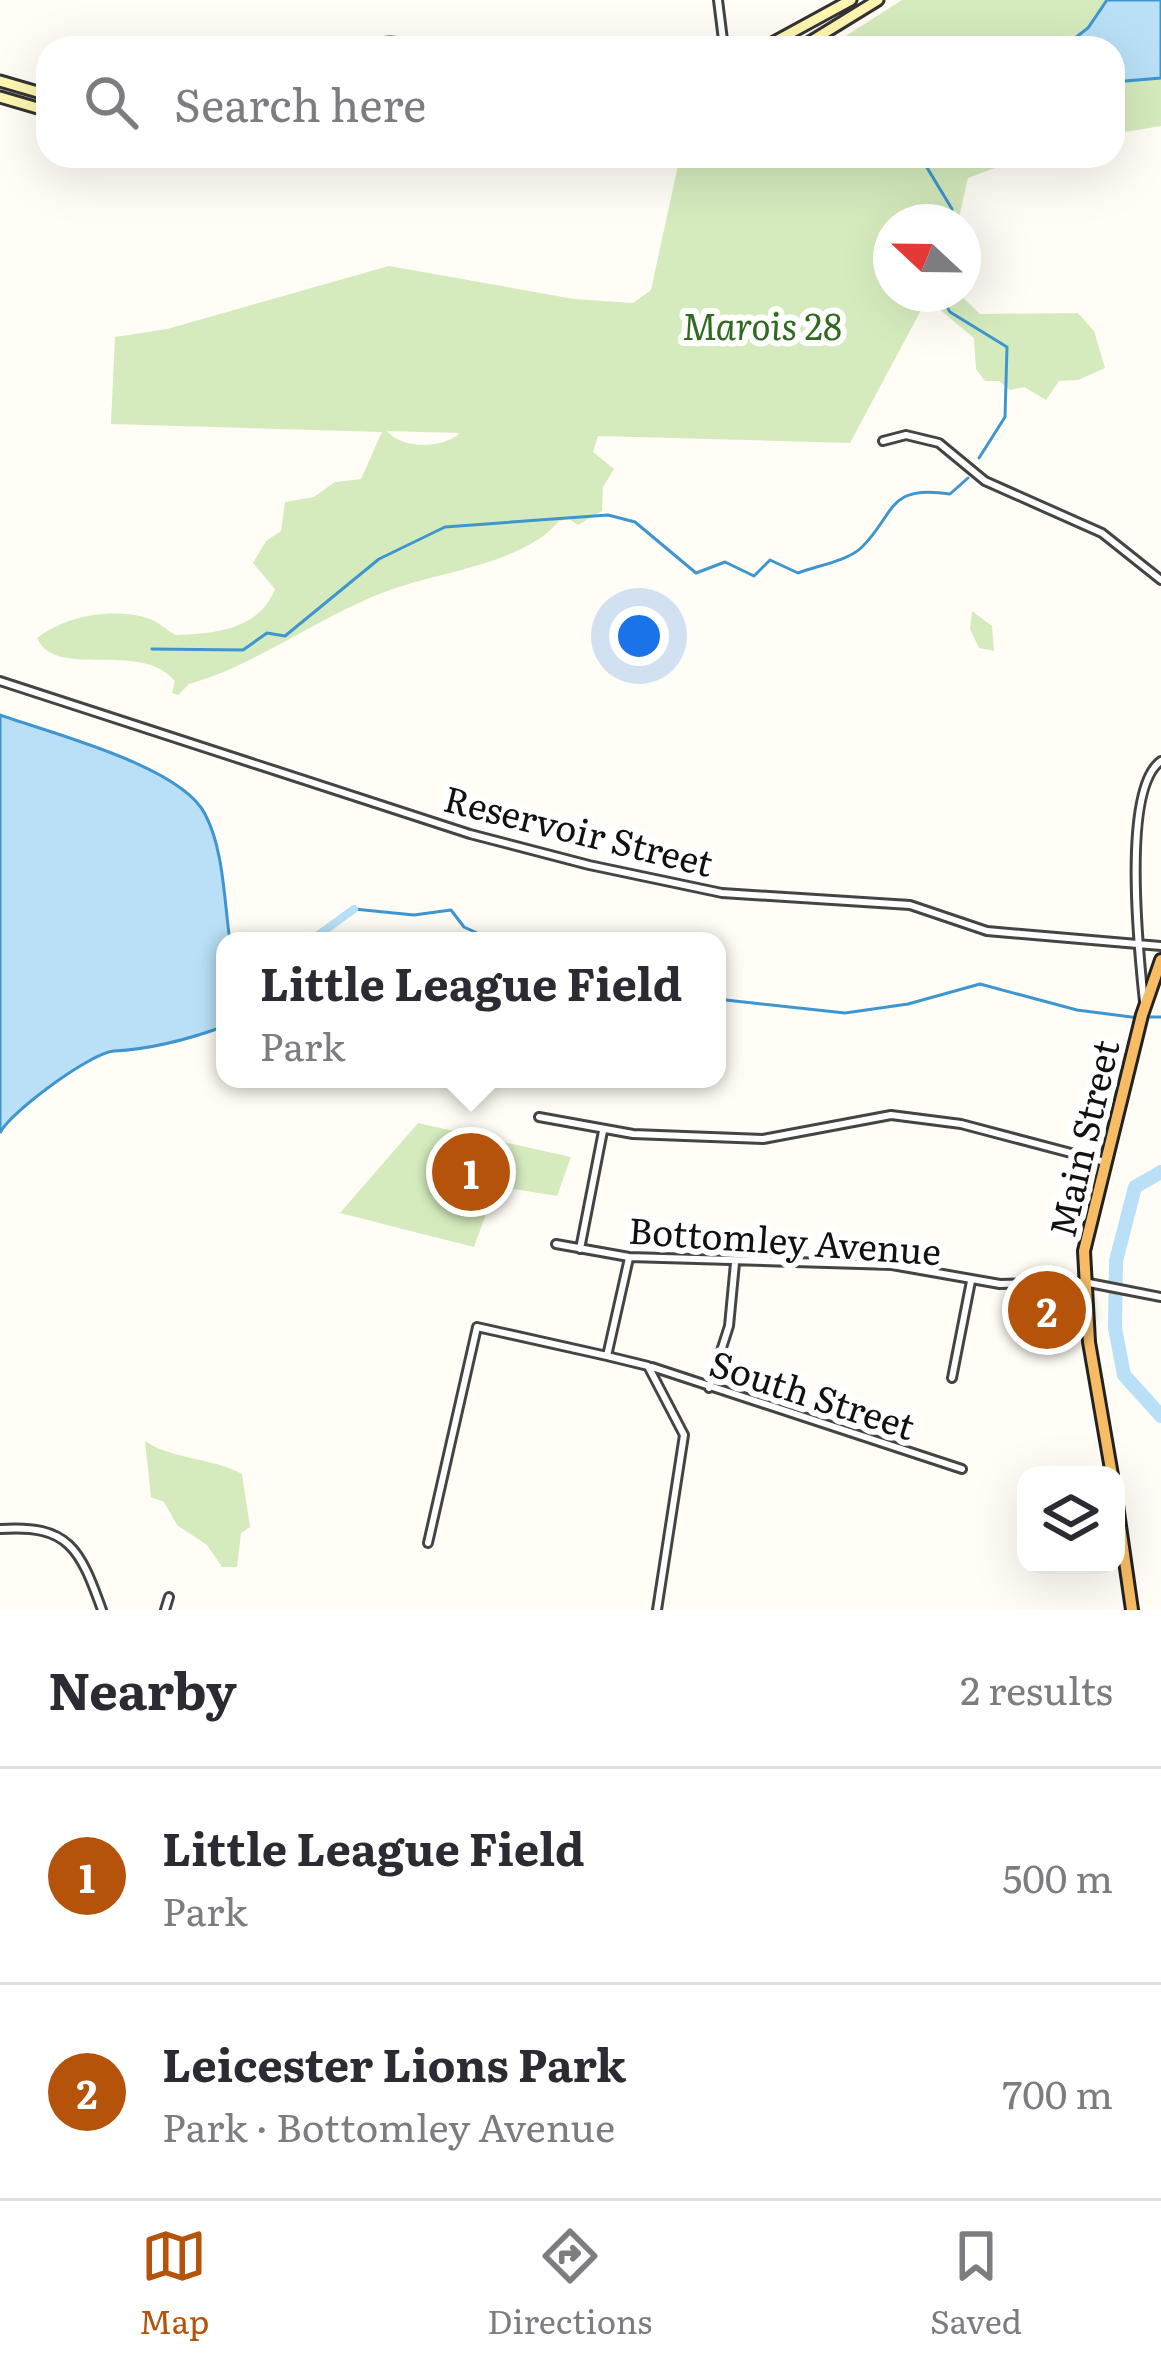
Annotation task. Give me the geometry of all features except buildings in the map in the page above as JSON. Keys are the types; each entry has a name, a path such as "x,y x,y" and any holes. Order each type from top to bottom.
{"highway":[{"name":"Main Street","path":"1111,1466 1084,1282 1085,1245 1142,1015 1161,961"},
{"path":"1125,1561 1132,1610"}],"main road":[{"path":"785,36 850,0"},
{"path":"820,36 878,0"},
{"path":"0,81 36,92"},
{"path":"0,98 36,108"}],"street":[{"path":"718,0 722,36"},
{"path":"883,440 906,435 939,443 986,481 1102,533 1161,580"},
{"name":"Reservoir Street","path":"0,681 470,834 589,866 722,893 910,905 983,931 1161,946"},
{"path":"1142,1015 1140,800 1146,776 1161,761"},
{"path":"538,1117 603,1131 773,1139 884,1114 961,1124 1105,1162"},
{"path":"580,1250 603,1131"},
{"name":"Bottomley Avenue","path":"556,1244 629,1257 892,1265 971,1280 1084,1282 1160,1297"},
{"path":"607,1356 629,1257"},
{"path":"709,1388 729,1326 735,1261"},
{"path":"952,1378 971,1280"},
{"name":"South Street","path":"428,1544 477,1327 648,1366 962,1469"},
{"path":"648,1366 684,1435 657,1610"},
{"path":"0,1529 38,1526 60,1535 81,1559 102,1610"},
{"path":"165,1610 169,1597"}],"green space":[{"path":"902,0 1161,0 1161,126 1125,132 1125,36 846,36"},
{"name":"Marois 28","path":"677,168 995,168 968,178 962,204 873,204 873,312 920,312 850,443 598,436 593,452 614,469 603,487 602,511 578,525 569,519 559,521 504,557 365,600 238,666 189,684 178,695 172,693 175,681 160,669 121,660 62,657 37,638 62,624 107,614 137,615 176,635 220,631 247,621 268,603 275,589 253,563 266,541 281,531 285,502 314,497 335,482 361,479 382,432 111,424 115,337 167,329 389,266 574,299 633,303 651,290","holes":["387,431 459,434 422,445 402,441"]},
{"name":"Marois 28","path":"943,312 1078,313 1094,331 1105,368 1078,380 1059,381 1046,400 1024,387 1010,390 999,381 985,381 976,369 974,338"},
{"path":"972,611 992,626 994,651 979,648 970,629"},
{"path":"418,1123 571,1157 557,1196 496,1186 474,1247 340,1213"},
{"path":"1020,1291 1070,1292 1076,1333 1027,1337 1026,1322 1020,1322"},
{"path":"145,1441 242,1474 250,1527 241,1533 237,1567 222,1567 207,1545 177,1525 164,1502 151,1497"}],"water":[{"path":"1107,0 1161,0 1161,78 1125,81 1125,36 1078,36"},
{"path":"0,715 143,766 191,797 205,814 216,843 229,932 216,932 216,1029 170,1043 103,1054 35,1098 0,1133"}],"waterway":[{"path":"927,168 949,204"},
{"path":"950,312 1007,347 1005,417 979,458"},
{"path":"152,649 243,650 267,633 285,636 379,559 445,527 608,515 635,522 696,573 725,562 754,576 770,560 798,573 855,553 903,498 914,493 950,494 968,478"},
{"path":"354,909 414,915 451,910 464,927 475,932"},
{"path":"322,932 354,909"},
{"path":"726,1000 845,1013 908,1004 980,984 1077,1010 1139,1018"},
{"path":"1148,1017 1161,1017"},
{"path":"1161,1172 1135,1187 1116,1261 1115,1328 1124,1375 1161,1416"}],"place":[{"name":"Little League Field","path":"471,1172"},
{"name":"Leicester Lions Park","path":"1047,1310"}]}
